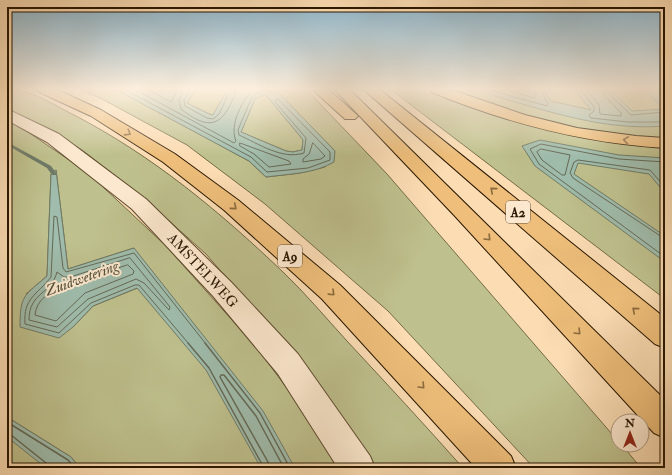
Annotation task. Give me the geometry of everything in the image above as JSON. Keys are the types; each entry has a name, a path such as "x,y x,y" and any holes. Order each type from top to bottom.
{"highway":[{"name":"A9","path":"94,111 169,158 231,205 331,292 500,468"},
{"path":"345,111 461,210"},
{"path":"363,111 461,210 665,422"},
{"name":"A2","path":"397,111 665,335"},
{"path":"496,111 547,126 611,138 665,143"}],"street":[{"name":"AMSTELWEG","path":"7,114 53,138 146,210 222,289 288,364 358,468"}],"green space":[{"path":"11,111 67,111 131,148 210,206 259,249 300,289 463,468 375,468 288,348 206,254 139,194 82,150 58,135"},
{"path":"124,111 156,111 249,161 266,177 300,173 325,167 335,151 296,111 327,111 387,174 610,432 610,453 629,453 641,468 534,468 388,311 265,204 187,145"},
{"path":"203,111 215,111 213,115"},
{"path":"250,111 279,111 303,140 302,150 293,152 286,151 241,132"},
{"path":"419,111 665,111 665,299"},
{"path":"7,120 19,126 87,172 165,245 257,348 346,468 80,468 71,457 7,417","holes":["56,170 68,269 134,248 145,285 93,306 73,327 26,294 47,276 51,174"]},
{"path":"7,436 48,468 7,468"}],"water":[{"path":"156,111 203,111 213,115 215,111 250,111 241,132 286,151 293,152 302,150 303,140 279,111 296,111 335,151 334,162 326,166 309,171 266,177 249,161"},
{"path":"547,111 665,111 665,126 648,127 613,125"},
{"path":"540,140 619,155 665,158 665,193 649,174 578,163 574,174 665,236 665,262 535,166 522,146"},
{"name":"Zuidwetering","path":"56,170 68,269 134,248 263,411 295,468 261,468 206,370 137,288 93,306 73,327 59,338 20,327 22,302 28,292 47,276 51,174"},
{"path":"7,417 71,457 80,468 46,468 7,437"}],"waterway":[{"path":"7,143 49,167 54,174"}]}
